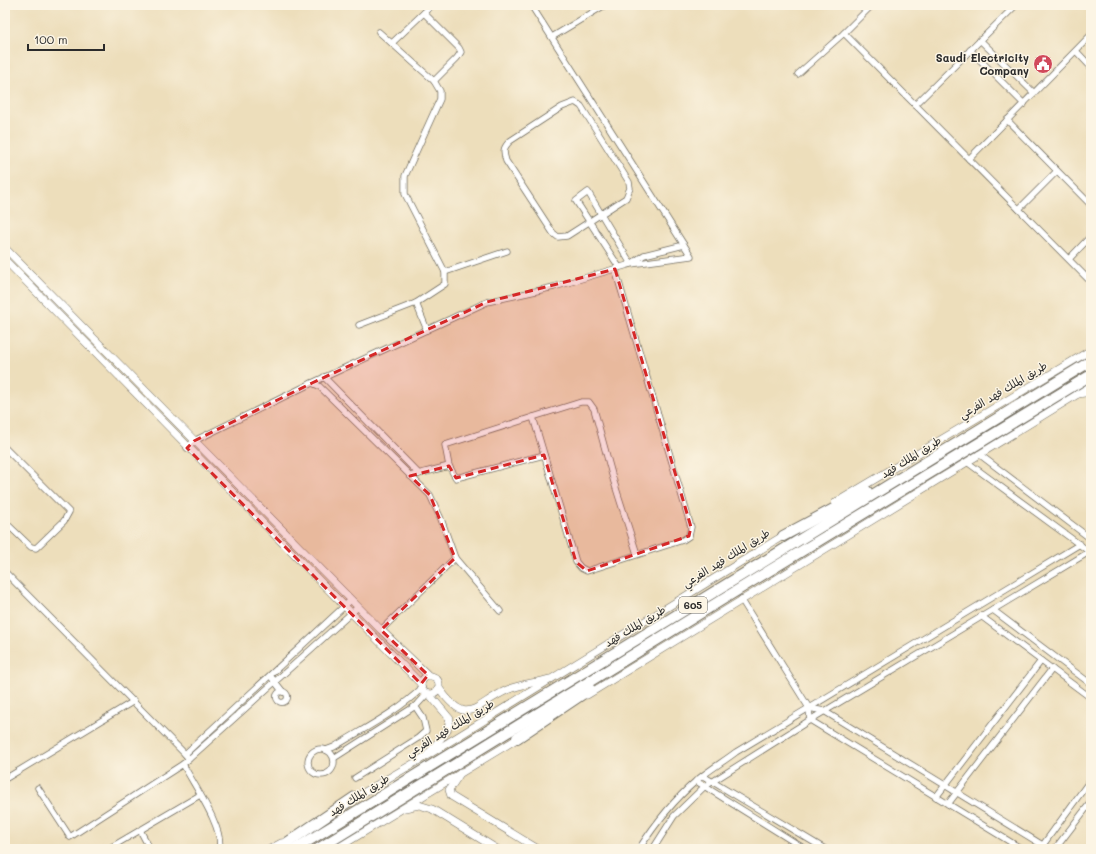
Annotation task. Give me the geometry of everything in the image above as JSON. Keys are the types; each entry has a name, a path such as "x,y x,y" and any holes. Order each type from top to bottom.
{"highway":[{"name":"طريق الملك فهد","path":"295,849 954,444 1091,362"},
{"name":"طريق الملك فهد","path":"318,849 1091,375"},
{"path":"783,536 954,444"},
{"path":"517,738 701,613"},
{"path":"278,849 355,797"}],"main road":[{"path":"5,248 350,600 358,606 428,676"},
{"path":"5,260 187,448 351,613 421,686 450,719 447,731 428,754"},
{"name":"طريق الملك فهد الفرعي","path":"270,849 1091,350"},
{"path":"336,849 462,770 517,738 1091,386"},
{"path":"1078,394 1091,392"},
{"path":"421,686 424,678 434,676 438,679 439,688 449,702 458,709 467,711 474,709 507,690 552,678"},
{"path":"428,694 435,693 439,688"},
{"path":"462,770 449,790 451,796 538,849"},
{"path":"401,809 419,805 432,809 498,849"}],"street":[{"path":"392,43 432,5"},
{"path":"187,448 194,441 324,377 487,302 554,287 631,264 691,256 531,5"},
{"path":"552,37 605,5"},
{"path":"798,74 844,33 872,5"},
{"path":"915,105 1016,5"},
{"path":"424,13 459,48 460,52 457,58 434,81"},
{"path":"359,325 416,302 445,284 445,272 406,194 405,176 440,99 440,91 434,81 380,32"},
{"path":"844,33 1091,282"},
{"path":"969,159 1091,35"},
{"path":"980,40 1034,93"},
{"path":"970,50 1024,104"},
{"path":"1076,51 1091,67"},
{"path":"575,102 581,106 629,182 630,188 626,198 601,214 567,236 558,237 552,233 506,161 503,152 505,146 510,141 570,103 575,102"},
{"path":"1007,120 1091,205"},
{"path":"1019,209 1057,171"},
{"path":"533,417 576,562 580,568 587,571 684,540 689,536 691,527 617,268 576,202 588,192 631,264"},
{"path":"1069,260 1091,236"},
{"path":"631,264 644,255 684,245"},
{"path":"445,272 507,250"},
{"path":"416,302 427,330"},
{"path":"324,377 419,474"},
{"path":"312,383 319,386 430,495 441,519 455,558 500,611"},
{"path":"544,455 456,478 449,466 446,445 581,402 589,402 594,410 614,482 637,554"},
{"path":"5,448 69,512 64,521 36,548 31,547 5,522"},
{"path":"979,454 1091,539"},
{"path":"653,849 674,816 704,787 824,711 1090,552 967,462"},
{"path":"410,476 449,466"},
{"path":"639,849 670,806 696,781 736,752 908,650 1080,544"},
{"path":"381,630 455,558"},
{"path":"5,572 187,756"},
{"path":"38,788 70,837 183,764 187,756 264,680 350,600"},
{"path":"742,600 809,708 810,720"},
{"path":"187,756 358,606"},
{"path":"993,610 1091,684"},
{"path":"981,616 1091,698"},
{"path":"936,797 1042,661"},
{"path":"948,804 1052,669"},
{"path":"264,680 271,683 283,692 287,697 285,702 278,701 277,695 271,683 270,675"},
{"path":"421,686 413,697 334,747 326,750 318,749 310,754 308,763 312,771 320,775 327,774 333,767 334,758 414,707 428,694"},
{"path":"277,695 283,692"},
{"path":"5,779 134,701"},
{"path":"355,778 418,738 426,731 424,722 420,720 414,707"},
{"path":"809,708 824,711 946,785 1041,847 1049,849"},
{"path":"392,710 397,718"},
{"path":"810,720 1022,849"},
{"path":"360,731 364,738"},
{"path":"326,750 334,758"},
{"path":"183,764 217,825 220,839 219,849"},
{"path":"703,776 825,849"},
{"path":"1041,847 1091,779"},
{"path":"696,781 805,849"},
{"path":"108,849 200,795"},
{"path":"1055,849 1091,802"},
{"path":"140,830 150,849"}],"highlighted area":[{"path":"615,269 691,527 689,536 587,571 576,562 544,455 456,478 449,466 410,476 430,495 455,558 381,630 428,675 421,684 187,448 194,441 312,383 487,302"}],"place":[{"name":"Saudi Electricity Company","path":"1043,64"}]}
